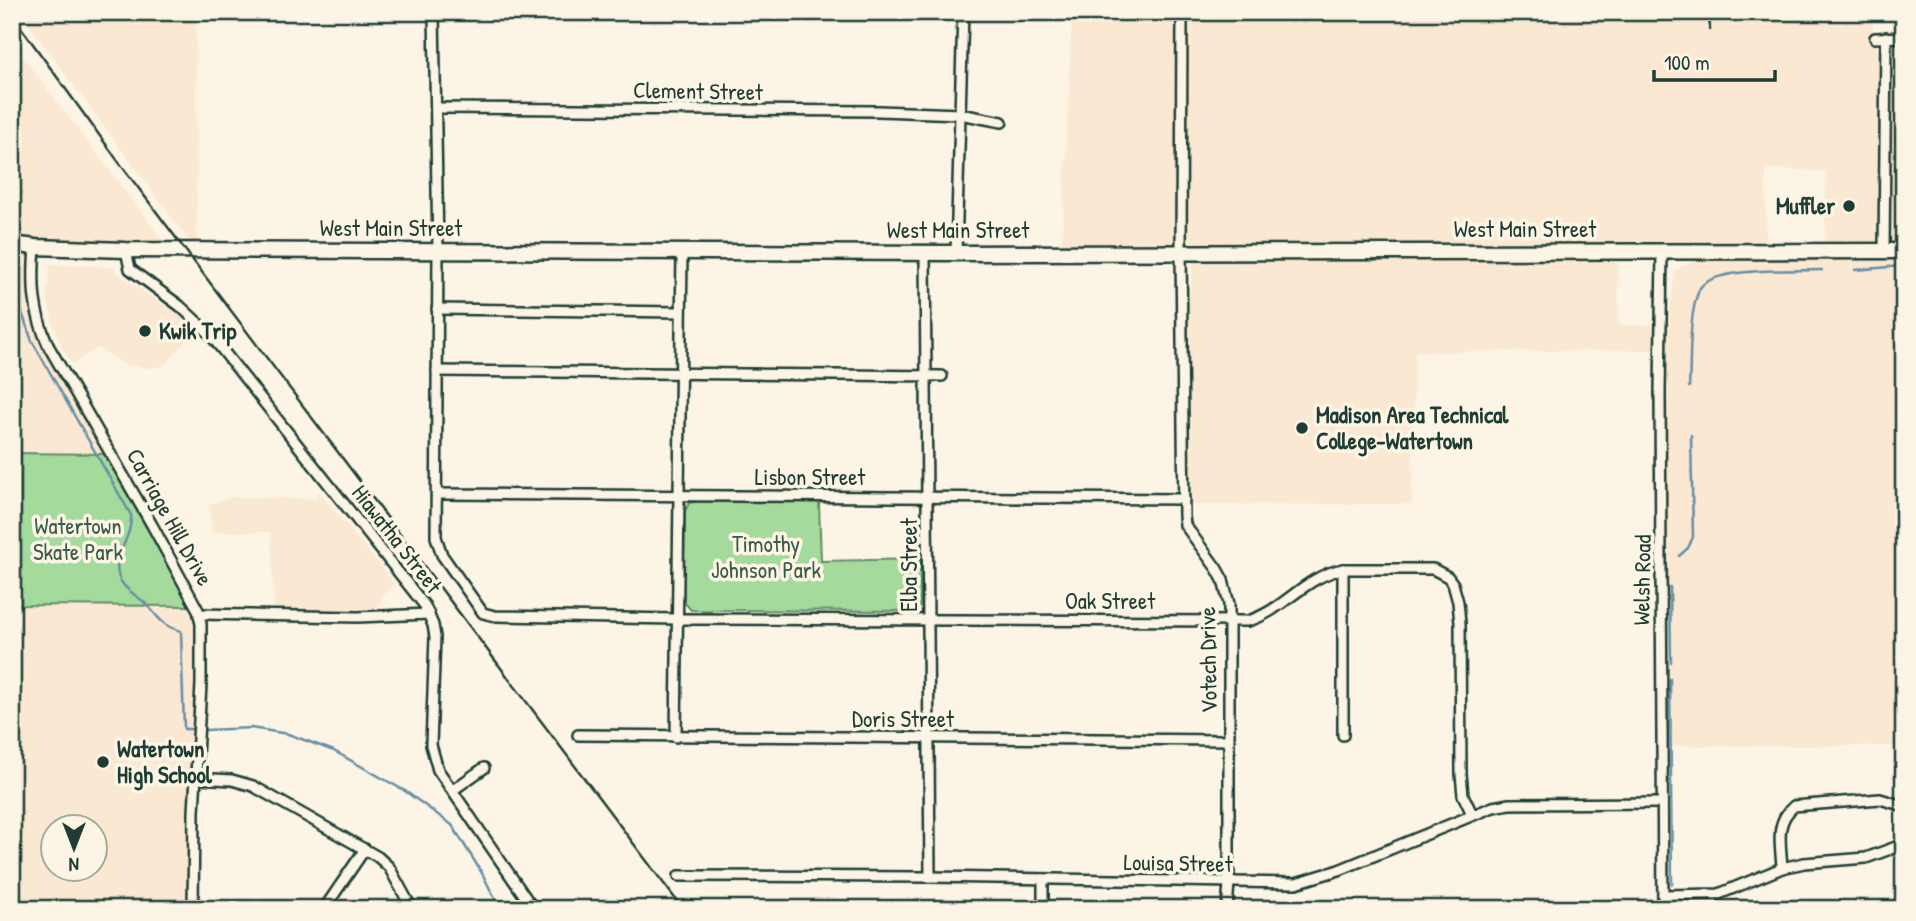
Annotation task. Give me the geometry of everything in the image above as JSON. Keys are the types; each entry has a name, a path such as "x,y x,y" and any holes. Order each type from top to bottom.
{"main road":[{"name":"West Main Street","path":"12,244 126,250 682,253 1904,251"}],"street":[{"name":"Oak Street","path":"434,12 438,251 436,537 442,555 483,613 677,619 1248,621 1258,618 1319,575 1343,569 1433,569 1453,583 1458,602 1461,774 1464,795 1472,814"},
{"path":"957,253 964,12"},
{"name":"Votech Drive","path":"1182,12 1181,253 1185,526 1223,580 1228,604 1227,909"},
{"path":"1884,251 1886,37"},
{"path":"1875,38 1904,37"},
{"name":"Clement Street","path":"436,108 869,111 960,114 1002,122"},
{"name":"Carriage Hill Drive","path":"34,247 33,299 49,348 158,534 199,614 201,684 193,909"},
{"name":"Hiawatha Street","path":"126,250 130,269 184,309 209,333 239,369 414,590 429,614 435,637 432,745 438,770 530,904"},
{"name":"Welsh Road","path":"1662,251 1660,380 1664,909"},
{"path":"676,737 682,253"},
{"name":"Elba Street","path":"925,253 930,877"},
{"path":"437,309 680,312"},
{"path":"437,371 942,376"},
{"name":"Lisbon Street","path":"437,494 1184,499"},
{"path":"1343,569 1343,734"},
{"path":"199,614 358,617 429,614"},
{"name":"Doris Street","path":"578,736 1228,740"},
{"path":"453,790 484,768"},
{"path":"196,778 232,780 253,786 365,849 389,867 412,909"},
{"path":"1782,869 1780,829 1784,815 1794,806 1880,799 1904,806"},
{"name":"Louisa Street","path":"679,876 930,877 1279,884 1315,878 1472,814 1509,804 1662,803"},
{"path":"1663,895 1719,894 1804,863 1866,858 1904,844"},
{"path":"324,909 365,849"},
{"path":"1043,879 1043,909"}],"shaded area":[{"path":"19,12 196,12 197,243 191,243"},
{"path":"1072,12 1873,12 1873,45 1891,48 1894,44 1904,42 1904,242 1825,243 1826,171 1766,169 1766,244 1062,243"},
{"path":"12,43 165,243 28,239 28,306 35,330 105,454 13,453 12,512"},
{"path":"1904,257 1904,746 1667,746 1665,350 1415,352 1412,504 1191,505 1189,301 1193,263 1196,260 1538,259 1618,262 1619,325 1668,325 1675,271 1691,262"},
{"path":"50,264 114,267 117,273 128,281 185,318 187,335 184,343 164,366 151,368 126,365 98,348 72,364 61,345 52,320 47,296"},
{"path":"319,492 395,583 382,597 376,611 274,610 271,532 212,532 209,505 233,497 315,499"},
{"name":"Watertown High School","path":"12,605 191,606 197,624 192,909 12,909"}],"green space":[{"name":"Watertown Skate Park","path":"13,453 105,454 191,606 12,605"},
{"name":"Timothy Johnson Park","path":"819,502 821,561 920,559 920,607 913,611 691,610 683,601 685,511 689,503"}],"waterway":[{"path":"21,263 21,310 32,341 131,515 131,524 117,567 118,575 122,583 162,621 181,631 184,729 192,729"},
{"path":"1855,270 1901,266"},
{"path":"1689,387 1693,312 1699,290 1706,282 1736,273 1755,271 1822,270"},
{"path":"1679,556 1688,548 1693,537 1691,435"},
{"path":"1670,587 1671,662"},
{"path":"1670,679 1672,884"},
{"path":"206,730 251,728 288,734 334,751 405,791 452,825 482,873 500,909"}],"railway":[{"path":"1709,12 1710,30"},
{"path":"12,15 118,161 683,909"}],"place":[{"name":"Muffler","path":"1849,206"},
{"name":"Kwik Trip","path":"145,331"},
{"name":"Madison Area Technical College-Watertown","path":"1302,428"},
{"name":"Watertown High School","path":"103,762"}]}
